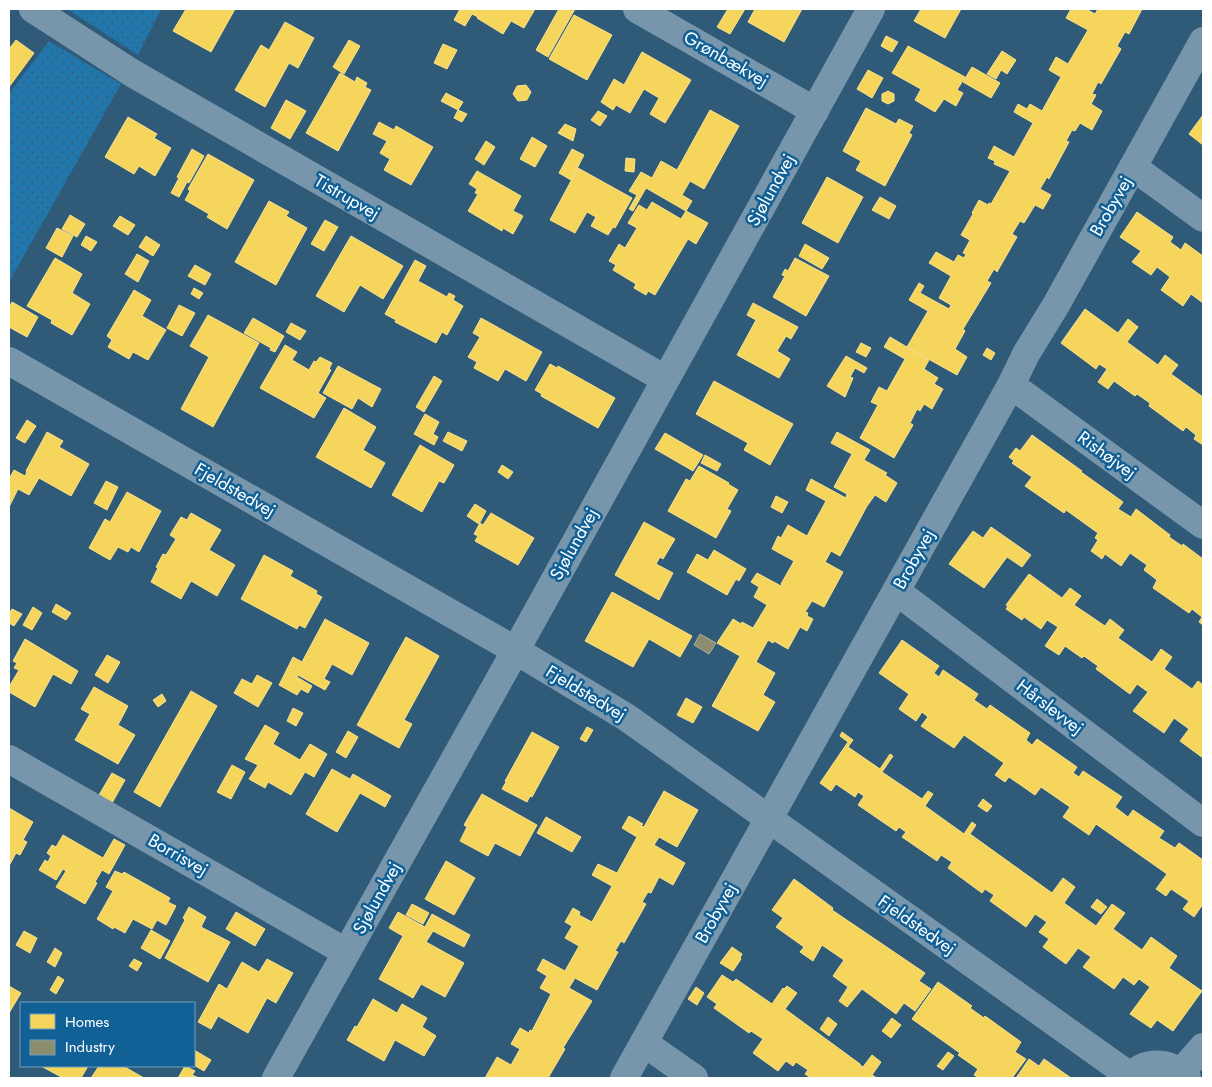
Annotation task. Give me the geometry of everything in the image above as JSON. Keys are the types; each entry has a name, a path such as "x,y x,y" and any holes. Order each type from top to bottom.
{"street":[{"name":"Tistrupvej","path":"32,9 146,81 665,379"},
{"name":"Grønbækvej","path":"637,9 815,111"},
{"name":"Sjølundvej","path":"276,1078 871,9"},
{"name":"Brobyvej","path":"624,1078 1011,385 1026,354 1203,41"},
{"path":"1133,167 1203,218"},
{"name":"Fjeldstedvej","path":"9,361 515,650 626,717 1129,1077"},
{"name":"Rishøjvej","path":"1011,385 1203,525"},
{"name":"Hårslevvej","path":"896,591 1203,823"},
{"name":"Borrisvej","path":"9,758 346,952"},
{"path":"644,1042 694,1078"},
{"path":"1129,1077 1138,1069 1160,1063 1171,1066 1184,1075 1203,1047"}],"shaded area":[{"path":"67,9 161,9 138,55"},
{"path":"49,41 121,84 9,282 9,94"}],"building: Homes":[{"path":"186,9 235,9 211,52 173,31"},
{"path":"460,9 535,9 524,28 511,21 503,34 472,14 465,26 454,20"},
{"path":"559,9 575,9 548,57 536,50"},
{"path":"728,9 745,9 730,34 717,27"},
{"path":"755,9 802,9 784,42 748,22"},
{"path":"921,9 961,9 945,38 914,21"},
{"path":"1071,9 1086,9 1095,14 1098,9 1142,9 1129,34 1125,32 1117,46 1121,49 1101,84 1098,82 1092,94 1096,95 1091,104 1102,111 1092,130 1080,123 1075,131 1072,130 1066,141 1069,142 1049,179 1047,177 1040,189 1051,195 1043,209 1035,205 1024,223 1020,221 1012,234 1017,237 997,272 994,269 987,281 991,283 963,329 965,331 955,349 967,357 957,375 907,347 928,311 909,300 919,283 924,286 920,293 949,309 951,305 939,298 951,276 929,263 936,252 954,262 958,255 964,258 966,254 963,253 970,240 961,235 972,213 979,200 988,205 989,203 991,204 1010,171 994,164 995,161 988,158 994,146 1014,157 1033,123 1014,112 1018,104 1027,109 1030,104 1042,111 1061,77 1049,70 1056,57 1068,64 1088,30 1066,18"},
{"path":"574,15 612,35 587,80 549,59"},
{"path":"285,22 314,38 298,68 289,63 265,107 235,90 261,45 269,50"},
{"path":"886,36 898,42 892,52 881,46"},
{"path":"16,40 34,53 9,87 9,49"},
{"path":"349,40 360,46 344,74 333,67"},
{"path":"443,44 457,50 447,69 434,63"},
{"path":"908,46 965,77 957,90 963,93 956,106 944,99 935,112 915,100 921,89 892,73"},
{"path":"1002,51 1016,60 1007,74 1001,70 996,79 987,74"},
{"path":"642,52 691,80 665,123 650,114 659,98 644,89 630,113 616,105 613,110 601,102 614,79 624,85"},
{"path":"972,67 1000,83 991,98 963,82"},
{"path":"868,70 883,78 872,98 857,89"},
{"path":"340,73 355,82 357,77 367,83 365,87 371,90 338,151 306,133"},
{"path":"526,85 531,92 527,100 518,101 513,94 517,86"},
{"path":"888,91 894,94 894,101 888,104 882,101 882,94"},
{"path":"446,93 463,102 458,110 441,101"},
{"path":"286,100 306,111 290,139 271,128"},
{"path":"866,108 896,124 899,119 913,126 909,133 912,135 885,186 856,170 861,161 843,151"},
{"path":"458,110 467,114 462,122 454,118"},
{"path":"710,110 739,126 704,189 690,181 682,195 692,201 686,211 646,188 633,211 629,209 637,195 629,191 641,172 652,178 661,161 677,170"},
{"path":"598,111 607,116 600,126 591,120"},
{"path":"1203,115 1203,145 1189,134"},
{"path":"128,117 157,134 154,138 171,148 155,176 139,166 134,174 105,157"},
{"path":"379,122 394,130 396,126 433,147 411,185 384,170 390,159 380,153 387,141 373,134"},
{"path":"565,124 576,129 573,141 558,133"},
{"path":"532,137 547,146 535,167 520,159"},
{"path":"486,141 495,147 484,165 475,159"},
{"path":"192,149 204,156 179,197 171,193"},
{"path":"572,149 584,155 571,180 559,173"},
{"path":"208,154 254,180 227,229 207,217 209,214 185,200 190,191 188,189"},
{"path":"626,158 635,159 634,172 625,171"},
{"path":"578,168 632,198 615,228 613,227 608,235 591,226 596,217 587,212 575,233 550,220"},
{"path":"477,171 521,196 513,211 523,216 513,234 503,228 502,231 468,211 478,194 475,193 477,189 469,184"},
{"path":"827,177 863,197 838,243 802,223"},
{"path":"880,197 896,206 889,219 872,210"},
{"path":"269,201 289,212 286,216 307,228 276,285 235,262"},
{"path":"652,202 681,219 686,211 708,223 696,244 688,239 655,295 648,291 646,295 634,288 636,284 613,270 616,265 609,261 619,244 625,248 637,228 628,223 639,205 647,210"},
{"path":"1137,212 1173,237 1170,242 1181,250 1185,243 1203,256 1203,303 1191,294 1183,306 1161,290 1170,277 1157,267 1151,275 1132,262 1141,251 1120,237"},
{"path":"70,215 85,224 77,237 62,229"},
{"path":"120,216 135,225 128,235 113,226"},
{"path":"325,220 338,227 324,251 311,244"},
{"path":"57,228 73,236 62,257 46,248"},
{"path":"86,236 97,242 91,251 81,245"},
{"path":"146,236 160,245 153,256 139,247"},
{"path":"351,236 403,266 383,299 360,285 344,312 316,296"},
{"path":"805,244 829,258 822,269 799,256"},
{"path":"137,254 149,261 138,282 125,274"},
{"path":"55,258 82,274 72,293 90,304 72,335 51,323 52,320 27,306"},
{"path":"795,258 829,276 806,316 773,297 785,276 782,275 785,269 788,271"},
{"path":"415,260 426,266 418,281 447,297 449,293 455,296 453,300 463,306 447,335 442,332 436,343 395,322 396,320 385,314"},
{"path":"195,265 211,274 205,285 188,276"},
{"path":"194,288 203,293 199,299 191,294"},
{"path":"134,290 151,300 142,316 166,330 148,360 133,352 129,359 108,347 112,340 107,336"},
{"path":"12,302 38,317 27,337 9,327 9,308"},
{"path":"753,303 798,327 791,339 786,336 777,351 790,359 779,378 737,355 756,320 747,315"},
{"path":"179,305 195,313 182,336 167,328"},
{"path":"1085,309 1118,333 1128,319 1138,327 1127,342 1158,365 1165,355 1178,365 1171,374 1203,397 1203,445 1194,439 1196,435 1186,427 1183,431 1149,406 1150,403 1137,394 1135,396 1114,381 1108,389 1098,382 1107,369 1099,364 1096,369 1061,343"},
{"path":"208,315 259,343 213,427 181,409 209,357 190,346"},
{"path":"253,318 284,336 275,352 244,333"},
{"path":"481,318 542,352 526,381 505,369 498,381 474,368 477,362 468,357 480,337 473,333"},
{"path":"291,323 306,331 300,340 286,332"},
{"path":"890,337 929,360 924,369 938,378 934,384 943,389 932,409 924,404 920,411 917,409 910,423 913,425 894,458 860,438 878,405 871,402 879,387 887,391 905,359 884,347"},
{"path":"861,343 871,348 866,357 856,352"},
{"path":"285,345 297,352 292,360 309,370 314,361 316,362 320,357 332,363 329,369 331,370 318,393 326,398 314,418 260,388"},
{"path":"987,348 995,353 991,360 983,355"},
{"path":"846,356 867,368 864,373 855,368 850,377 853,378 845,397 827,386"},
{"path":"550,364 557,368 558,366 615,398 598,428 541,396 542,394 535,390"},
{"path":"338,366 381,389 372,407 358,398 352,409 323,393"},
{"path":"434,376 442,381 424,412 416,407"},
{"path":"714,381 793,424 770,465 744,450 748,443 696,414"},
{"path":"344,408 376,427 363,450 385,463 371,488 316,457"},
{"path":"425,414 439,422 433,434 438,437 434,445 414,434"},
{"path":"27,420 36,426 25,443 16,438"},
{"path":"47,432 63,441 59,447 89,464 71,496 39,478 29,495 18,489 9,507 9,479 14,470 25,476"},
{"path":"448,432 467,441 462,451 443,441"},
{"path":"837,432 870,450 864,460 887,473 885,475 897,483 886,502 875,495 840,556 831,551 825,562 843,572 824,607 812,601 805,612 808,613 807,616 813,619 807,631 800,627 788,649 774,641 773,643 768,640 756,662 775,673 763,695 775,702 758,731 712,706 740,656 717,643 733,619 753,628 767,605 754,597 759,587 751,582 757,573 781,586 794,561 772,549 778,536 781,538 788,525 807,536 826,501 806,490 811,479 846,498 847,494 834,487 852,454 831,443"},
{"path":"665,433 703,455 693,471 655,449"},
{"path":"1032,435 1123,502 1118,509 1131,517 1136,509 1170,535 1169,537 1182,546 1183,544 1203,559 1203,625 1199,622 1202,617 1192,609 1189,613 1153,588 1157,580 1144,570 1147,565 1130,553 1121,566 1105,554 1102,559 1091,551 1098,540 1095,538 1098,533 1066,510 1064,513 1025,486 1032,477 1012,463 1014,461 1009,457 1016,448 1020,451"},
{"path":"420,445 454,465 444,483 439,481 422,512 392,495"},
{"path":"705,455 721,464 717,471 701,463"},
{"path":"502,465 513,472 508,479 498,472"},
{"path":"699,466 738,490 727,509 731,511 716,538 668,511 686,479 690,481"},
{"path":"106,481 118,487 107,510 94,503"},
{"path":"127,492 161,511 139,552 131,547 128,552 118,547 110,560 89,548 105,519 110,522"},
{"path":"776,496 788,502 782,513 771,507"},
{"path":"475,504 486,511 479,524 467,516"},
{"path":"191,513 221,530 209,550 235,565 217,596 191,581 181,599 151,582 163,554 166,555 176,539 170,535 181,517 187,520"},
{"path":"491,513 534,538 518,565 475,541 478,536 474,534 480,523 483,525"},
{"path":"644,522 675,539 663,559 660,557 656,564 673,573 659,600 615,575"},
{"path":"991,527 1031,555 1022,567 1007,557 984,588 949,564 973,531 983,538"},
{"path":"714,550 746,569 739,581 736,579 727,595 687,572 697,554 708,560"},
{"path":"264,555 293,571 290,576 317,591 316,594 322,597 305,628 299,625 297,629 241,599"},
{"path":"1029,574 1062,598 1070,588 1081,596 1074,605 1105,626 1110,619 1124,630 1118,638 1152,662 1161,649 1172,657 1164,669 1192,689 1198,681 1203,685 1203,758 1180,741 1189,729 1174,718 1164,733 1133,711 1148,692 1137,684 1130,694 1096,669 1098,666 1065,646 1059,655 1045,646 1058,627 1047,620 1041,629 1024,617 1022,620 1006,609 1008,606 1006,605"},
{"path":"612,592 692,636 680,657 649,639 633,667 585,641"},
{"path":"56,604 71,613 66,620 52,612"},
{"path":"33,607 42,613 32,630 23,625"},
{"path":"12,609 22,614 14,626 9,623 9,614"},
{"path":"325,619 369,643 352,675 332,664 324,679 330,682 325,690 298,675 297,677 312,686 308,693 301,689 297,695 279,685 293,657 302,662"},
{"path":"406,637 439,656 404,720 412,724 399,748 357,725"},
{"path":"25,639 78,671 71,684 53,674 35,707 9,692 9,687 19,670 14,668 17,663 13,661"},
{"path":"902,640 939,666 934,673 939,677 943,670 978,694 974,700 987,709 990,705 1030,733 1026,740 1032,745 1037,739 1077,767 1073,773 1079,777 1083,771 1122,797 1115,807 1128,817 1133,810 1164,831 1159,838 1175,848 1179,843 1203,860 1203,904 1194,917 1183,909 1189,901 1171,889 1166,896 1156,889 1167,874 1096,824 1089,835 1063,817 1070,807 1041,787 1035,795 1009,777 1005,782 995,775 1004,763 964,735 954,748 921,726 928,717 922,712 916,721 899,709 909,694 879,673"},
{"path":"107,655 120,662 108,683 95,675"},
{"path":"257,675 272,683 258,707 234,693 242,679 252,684"},
{"path":"94,687 128,706 118,725 135,735 118,764 75,740 90,714 81,709"},
{"path":"191,691 217,706 160,807 134,792"},
{"path":"162,694 166,701 158,707 153,700"},
{"path":"686,698 702,707 693,723 677,715"},
{"path":"293,708 303,713 296,726 287,721"},
{"path":"265,725 279,733 273,744 300,760 310,744 327,754 314,777 305,772 291,795 268,782 265,788 249,779 258,765 245,759"},
{"path":"587,727 593,730 586,742 580,739"},
{"path":"348,731 358,737 346,758 336,752"},
{"path":"532,732 559,747 532,797 530,796 527,802 502,789"},
{"path":"842,732 853,740 848,747 880,769 890,754 893,756 882,772 922,799 928,791 933,794 925,806 964,834 972,822 976,825 970,834 1052,893 1063,878 1075,887 1064,903 1096,926 1112,904 1125,913 1113,929 1142,950 1151,937 1177,956 1169,968 1202,991 1173,1031 1157,1020 1151,1028 1130,1014 1150,987 1139,979 1134,985 1123,977 1114,989 1083,967 1091,957 1078,948 1066,964 1043,947 1049,939 1039,932 1047,922 1035,914 1026,927 990,901 994,895 985,889 982,893 948,868 952,862 941,855 937,861 902,837 906,832 899,827 896,831 858,805 864,796 858,792 855,797 836,784 831,791 820,783 848,742 840,736"},
{"path":"232,765 245,772 231,799 217,792"},
{"path":"332,769 350,779 353,774 391,796 385,807 360,793 337,832 306,814"},
{"path":"112,773 125,780 112,803 99,795"},
{"path":"664,791 698,810 677,847 659,837 654,845 685,863 673,885 659,877 651,893 648,892 642,902 646,904 624,943 621,941 615,951 618,952 597,990 575,978 569,988 592,1001 563,1048 565,1049 548,1078 485,1078 497,1057 511,1065 520,1049 511,1044 520,1028 529,1033 530,1030 532,1031 551,994 540,988 547,976 537,970 543,959 565,971 579,946 565,938 572,926 565,922 573,908 580,912 579,915 592,922 612,886 592,875 598,864 617,873 637,837 622,828 629,816 643,824 641,826 644,827"},
{"path":"482,794 537,825 520,856 495,843 488,856 460,841 467,827 464,825"},
{"path":"983,799 992,806 987,812 978,806"},
{"path":"9,808 33,822 23,840 27,842 20,855 16,853 9,866"},
{"path":"546,817 581,837 572,852 537,833"},
{"path":"63,835 103,858 114,839 125,845 109,874 102,870 85,904 56,887 66,871 63,869 56,880 39,870 45,860 48,862 51,856 47,853 52,845 56,847"},
{"path":"446,861 475,878 454,915 425,899"},
{"path":"115,871 122,874 124,872 170,898 168,902 176,906 166,925 157,920 152,929 133,919 125,933 114,927 113,929 97,919 113,891 106,887"},
{"path":"794,879 833,908 832,910 925,973 919,981 931,989 915,1011 904,1003 896,1014 862,989 847,1007 839,1001 848,987 833,976 844,960 822,945 813,961 800,952 804,947 776,927 783,918 772,910"},
{"path":"1097,899 1107,907 1101,914 1091,907"},
{"path":"412,904 429,913 423,924 406,915"},
{"path":"189,907 206,917 201,927 230,942 208,982 165,958 185,920 183,918"},
{"path":"236,912 265,929 255,946 226,929"},
{"path":"398,912 425,927 432,914 470,935 464,947 433,931 426,942 464,963 445,997 421,984 413,998 379,979 403,936 389,928"},
{"path":"151,930 170,941 160,959 141,948"},
{"path":"24,931 37,938 30,953 16,945"},
{"path":"732,947 742,954 733,971 720,963"},
{"path":"55,948 62,953 55,967 47,962"},
{"path":"134,959 142,963 137,971 129,966"},
{"path":"267,959 293,973 276,1003 267,998 248,1033 218,1016 211,1029 198,1022 219,984 227,989 242,962 259,972"},
{"path":"722,975 733,982 736,979 772,1004 783,988 787,986 797,993 785,1009 863,1067 872,1055 881,1062 872,1075 877,1078 811,1078 805,1074 808,1070 796,1062 793,1066 786,1061 778,1071 753,1053 763,1039 751,1031 749,1033 714,1008 717,1004 707,997"},
{"path":"58,976 64,980 56,994 50,990"},
{"path":"938,982 972,1006 970,1008 984,1018 985,1016 1021,1042 1015,1052 1026,1059 1012,1078 979,1078 974,1075 978,1069 958,1055 960,1053 912,1019"},
{"path":"9,986 21,993 9,1013"},
{"path":"696,987 704,993 697,1005 688,999"},
{"path":"373,999 397,1013 402,1004 427,1018 422,1027 436,1036 424,1056 395,1040 384,1061 347,1040"},
{"path":"828,1017 837,1024 829,1036 820,1029"},
{"path":"892,1018 901,1025 891,1038 882,1031"},
{"path":"195,1051 211,1060 204,1071 195,1066"},
{"path":"948,1052 954,1056 943,1070 937,1066"},
{"path":"1029,1059 1039,1066 1044,1059 1071,1078 1016,1078"},
{"path":"43,1067 87,1067 81,1078 67,1076 63,1078"},
{"path":"98,1067 125,1067 144,1078 91,1078"},
{"path":"184,1067 187,1067 195,1071 192,1075 199,1078 178,1078"}],"building: Industry":[{"path":"700,634 716,643 709,654 694,645"}]}
